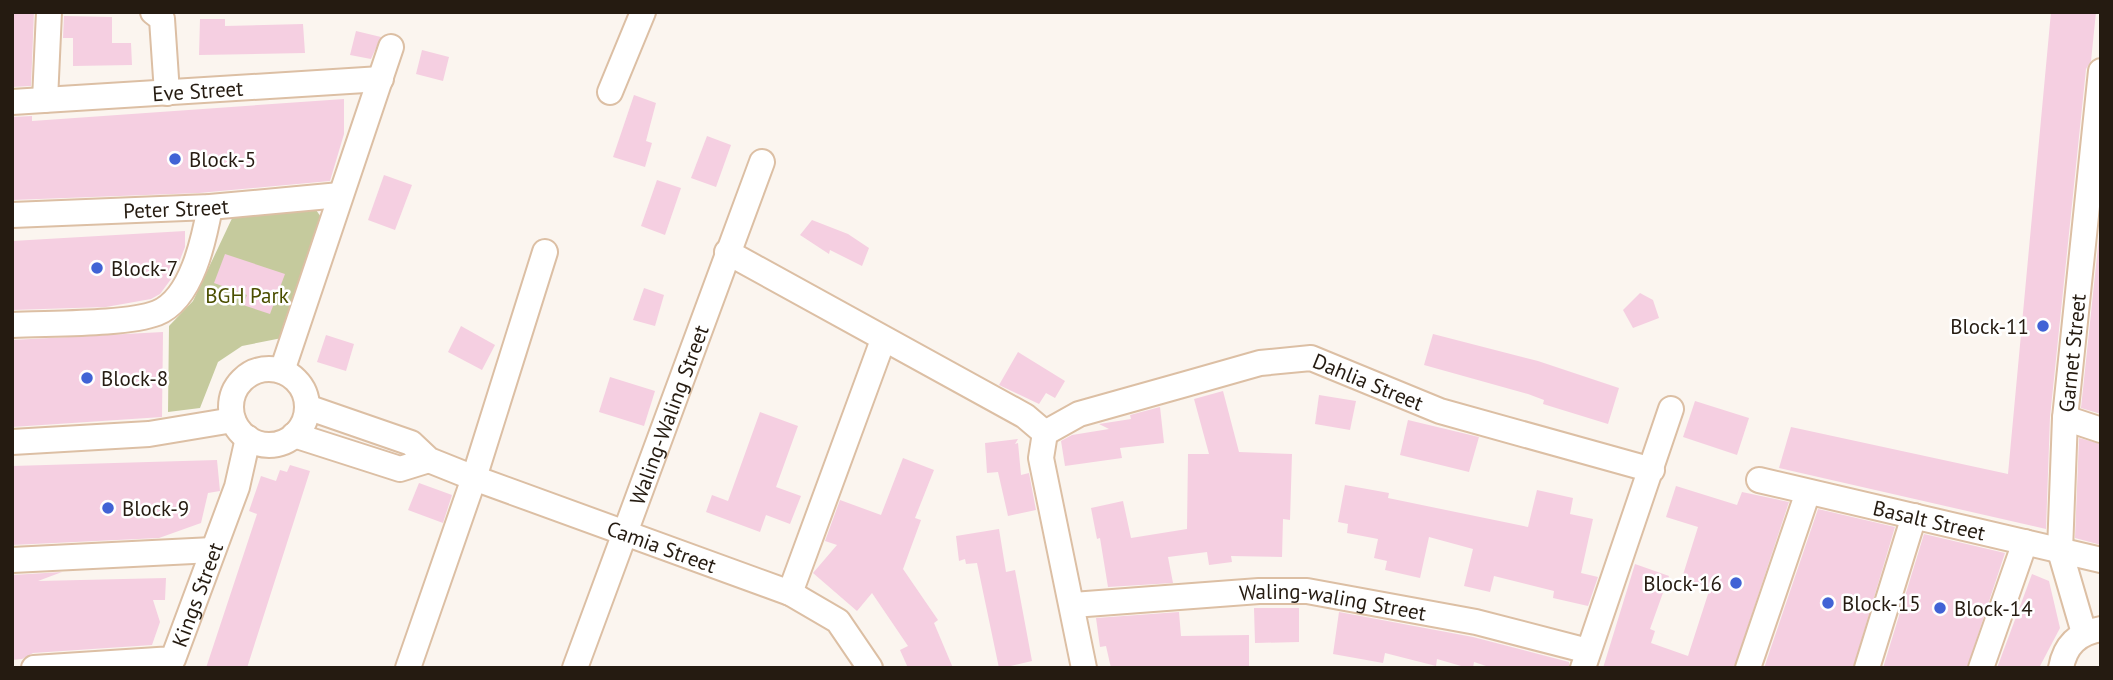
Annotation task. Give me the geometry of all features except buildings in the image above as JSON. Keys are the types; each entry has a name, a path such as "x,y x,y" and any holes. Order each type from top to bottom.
{"street":[{"path":"45,100 49,12"},
{"path":"153,12 162,19 167,93"},
{"path":"610,92 643,12"},
{"path":"282,371 391,47"},
{"name":"Garnet Street","path":"2092,631 2060,551 2066,418 2089,306 2101,71"},
{"name":"Eve Street","path":"12,102 381,79"},
{"name":"Waling-Waling Street","path":"575,668 762,162"},
{"name":"Peter Street","path":"12,215 210,206 340,195"},
{"path":"12,325 126,318 158,313 172,302 200,256 210,206"},
{"path":"408,668 474,478 545,252"},
{"path":"727,252 1025,416 1045,433 1041,458 1084,668"},
{"path":"790,593 883,340"},
{"name":"Dahlia Street","path":"1045,433 1079,414 1174,387 1260,363 1311,358 1440,411 1652,471"},
{"path":"12,442 240,429 271,445 294,435 301,427 307,407 300,385 282,371 270,369 247,376 233,396 240,429"},
{"name":"Camia Street","path":"307,407 411,443 429,460 474,478 790,593 838,621 870,668"},
{"path":"1586,659 1671,410"},
{"path":"2066,418 2101,430"},
{"name":"Kings Street","path":"34,668 173,659 237,487 240,429"},
{"path":"294,435 400,469 429,460"},
{"name":"Basalt Street","path":"1759,480 2101,560"},
{"path":"1748,668 1808,492"},
{"path":"1867,668 1914,516"},
{"path":"1982,668 2025,542"},
{"path":"12,560 213,550"},
{"name":"Waling-waling Street","path":"1073,605 1259,591 1307,591 1464,619 1586,659"},
{"path":"2062,668 2064,654 2072,642 2092,631"}],"green space":[{"name":"BGH Park","path":"314,207 323,220 282,338 242,346 218,362 200,408 168,412 169,326 193,301 235,212"}],"place":[{"name":"Block-5","path":"175,159"},
{"name":"Block-7","path":"97,268"},
{"name":"Block-11","path":"2043,326"},
{"name":"Block-8","path":"87,378"},
{"name":"Block-9","path":"108,508"},
{"name":"Block-16","path":"1736,583"},
{"name":"Block-15","path":"1828,603"},
{"name":"Block-14","path":"1940,608"}]}
